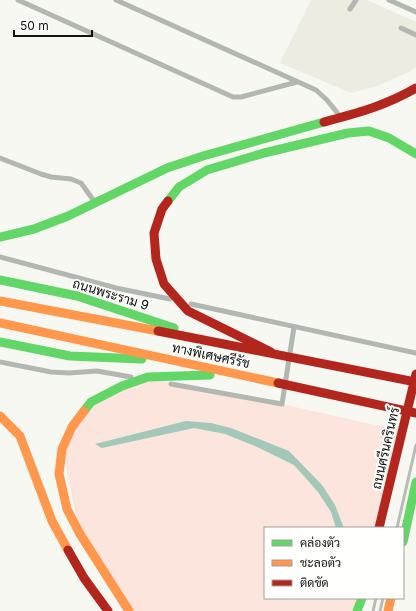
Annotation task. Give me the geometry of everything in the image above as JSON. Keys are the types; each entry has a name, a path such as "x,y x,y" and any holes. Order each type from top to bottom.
{"main road":[{"path":"0,237 34,229 68,216 167,168 203,156 375,108 416,88"},
{"path":"271,352 188,311 164,284 156,259 154,233 162,209 179,187 207,170 264,153 348,133 369,131 388,138 416,154"},
{"name":"ถนนพระราม 9","path":"0,280 77,296 213,341"},
{"name":"ทางพิเศษศรีรัช","path":"0,301 271,352 416,382"},
{"name":"ทางพิเศษศรีรัช","path":"0,322 416,413"},
{"path":"0,342 70,356 178,361"},
{"path":"129,611 80,534 67,509 59,474 62,449 72,427 90,402 122,386 148,377 238,374"},
{"name":"ถนนศรีนครินทร์","path":"380,527 416,374"},
{"path":"0,416 20,436 52,522 84,578 108,611"},
{"path":"404,537 416,482"},
{"path":"358,611 362,599"},
{"path":"388,611 391,599"}],"lane":[{"path":"18,0 233,97 241,97 297,82"},
{"path":"116,0 316,90 327,100 341,118"},
{"path":"350,9 356,0"},
{"path":"389,0 416,12"},
{"path":"401,28 416,35"},
{"path":"0,158 41,174 71,179 81,183 95,202"},
{"path":"0,257 116,288 416,353"},
{"path":"0,362 51,372 107,372 282,404 294,327"}],"shaded area":[{"path":"311,0 367,0 416,22 416,67 409,72 377,86 351,93 280,63"},
{"path":"145,378 282,404 402,431 379,527 264,527 264,599 362,599 357,611 129,611 80,534 62,449 91,402"},
{"path":"186,421 211,423 231,428 289,451 322,485 335,505 344,527 336,527 331,512 318,492 294,465 257,447 225,434 194,428 102,448 95,444"}],"railway":[{"path":"397,527 416,445"},
{"path":"373,611 376,599"},
{"path":"380,611 383,599"}],"traffic: fast":[{"path":"0,237 34,229 68,216 167,168 203,156 324,122"},
{"path":"168,201 179,187 207,170 264,153 348,133 369,131 389,138 416,154"},
{"path":"0,280 77,296 174,328"},
{"path":"0,342 70,356 142,359"},
{"path":"84,411 91,402 122,386 148,377 210,375"},
{"path":"404,537 416,482"},
{"path":"357,611 362,599"}],"traffic: slow":[{"path":"0,301 158,331"},
{"path":"0,323 278,383"},
{"path":"84,411 72,427 62,449 59,474 67,509 80,534 129,611"},
{"path":"0,416 20,436 52,521 68,550"},
{"path":"388,611 391,599"}],"traffic: jam":[{"path":"324,122 393,100 416,88"},
{"path":"168,201 162,209 154,233 156,259 164,284 188,311 271,352"},
{"path":"158,331 416,382"},
{"path":"379,527 416,374"},
{"path":"278,383 416,413"},
{"path":"68,550 84,578 108,611"}]}
